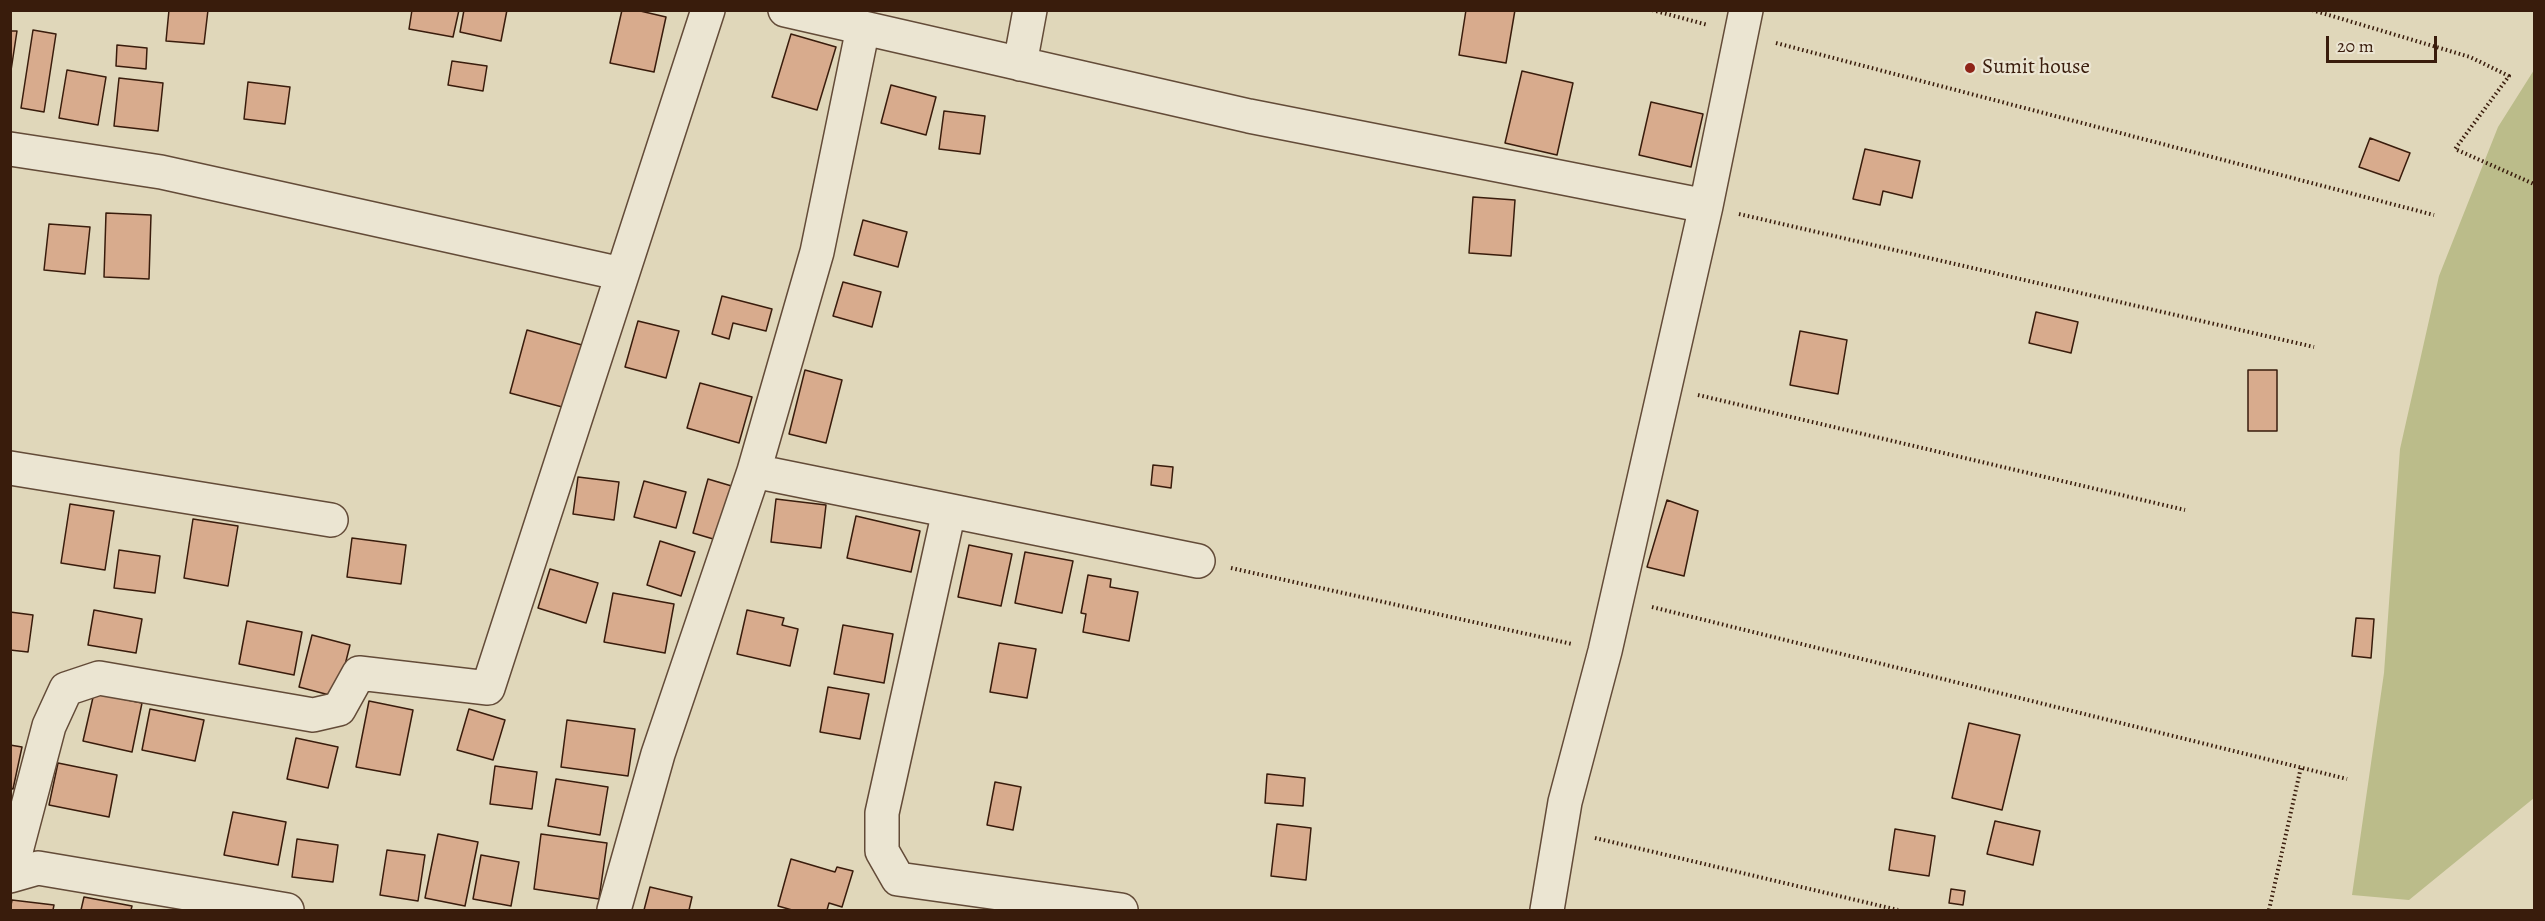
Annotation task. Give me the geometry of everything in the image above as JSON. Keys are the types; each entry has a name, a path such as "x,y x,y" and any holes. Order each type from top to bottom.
{"street":[{"path":"287,910 38,868 10,875 49,726 66,689 99,678 314,715 339,710 359,673 488,688 708,10"},
{"path":"785,10 1249,116 1706,206"},
{"path":"1020,64 1030,10"},
{"path":"1547,910 1565,802 1605,651 1706,206 1744,22"},
{"path":"614,910 658,754 754,471 817,252 863,28"},
{"path":"10,149 161,172 622,274"},
{"path":"10,468 331,520"},
{"path":"754,471 1198,561"},
{"path":"949,511 882,813 882,851 898,879 1121,910"}],"path":[{"path":"1652,10 1744,22 2434,215"},
{"path":"2312,10 2470,57 2509,76 2455,149 2535,184"},
{"path":"1706,206 2314,346"},
{"path":"1665,388 2185,510"},
{"path":"1198,561 1605,651"},
{"path":"1616,599 2347,779"},
{"path":"2269,910 2301,767"},
{"path":"1560,829 1898,910"}],"green space":[{"path":"2534,70 2534,798 2409,900 2352,895 2384,673 2400,449 2439,276 2498,127"}],"building":[{"path":"169,10 208,10 204,44 166,41"},
{"path":"412,10 459,10 453,37 409,29"},
{"path":"464,10 507,10 501,41 460,32"},
{"path":"622,10 636,10 666,17 654,72 610,63"},
{"path":"1466,10 1515,10 1506,63 1459,55"},
{"path":"33,30 56,34 44,112 21,108"},
{"path":"10,31 17,31 10,77"},
{"path":"791,34 836,47 817,110 772,97"},
{"path":"117,45 147,48 146,69 116,66"},
{"path":"452,61 487,66 483,91 448,85"},
{"path":"67,70 106,77 98,125 59,118"},
{"path":"1522,71 1573,83 1557,155 1505,143"},
{"path":"119,78 163,83 158,131 114,126"},
{"path":"248,82 290,87 285,124 244,119"},
{"path":"891,85 936,97 926,135 881,123"},
{"path":"1651,102 1703,114 1691,167 1639,155"},
{"path":"944,111 985,116 980,154 939,149"},
{"path":"2370,138 2410,153 2399,181 2359,167"},
{"path":"1865,149 1920,161 1912,198 1883,191 1880,205 1853,199"},
{"path":"1473,197 1515,200 1511,256 1469,253"},
{"path":"106,213 151,215 149,279 104,277"},
{"path":"863,220 907,232 898,267 854,255"},
{"path":"49,224 90,227 85,274 44,270"},
{"path":"843,282 881,292 872,327 833,316"},
{"path":"722,296 772,309 766,331 733,323 729,339 712,334"},
{"path":"2036,312 2078,322 2071,353 2029,343"},
{"path":"638,321 679,331 666,378 625,367"},
{"path":"527,330 582,345 566,408 510,393"},
{"path":"1800,331 1847,340 1838,394 1790,385"},
{"path":"805,370 842,380 826,443 789,434"},
{"path":"2248,370 2277,370 2277,431 2248,431"},
{"path":"700,383 752,397 739,443 687,428"},
{"path":"1153,465 1173,467 1171,488 1151,485"},
{"path":"578,477 619,482 614,520 573,514"},
{"path":"708,479 735,487 720,541 693,533"},
{"path":"644,481 686,492 676,528 634,517"},
{"path":"776,499 826,505 821,548 771,542"},
{"path":"1667,500 1698,511 1684,576 1647,567"},
{"path":"70,504 114,511 105,570 61,563"},
{"path":"856,516 920,531 911,572 847,558"},
{"path":"193,519 238,526 228,586 184,578"},
{"path":"352,538 406,545 401,584 347,577"},
{"path":"660,541 695,552 681,596 647,585"},
{"path":"969,545 1012,554 1001,606 958,597"},
{"path":"119,550 160,556 155,593 114,588"},
{"path":"1025,552 1073,561 1062,613 1015,603"},
{"path":"550,569 598,583 586,623 538,608"},
{"path":"1088,575 1111,579 1110,587 1138,592 1129,641 1083,632 1086,614 1081,613"},
{"path":"613,593 674,604 665,653 604,642"},
{"path":"94,610 142,619 136,653 88,645"},
{"path":"747,610 784,618 782,625 798,629 790,666 737,654"},
{"path":"10,612 33,615 28,652 10,650"},
{"path":"2356,618 2374,619 2371,658 2352,656"},
{"path":"247,621 302,632 294,675 239,664"},
{"path":"843,625 893,634 884,683 834,674"},
{"path":"312,635 350,645 337,697 299,687"},
{"path":"999,643 1036,649 1027,698 990,692"},
{"path":"828,687 869,694 860,739 820,732"},
{"path":"94,693 142,703 132,752 83,741"},
{"path":"369,701 413,710 400,775 356,767"},
{"path":"150,709 204,720 195,761 142,750"},
{"path":"469,709 505,720 493,760 457,750"},
{"path":"567,720 635,729 628,776 561,767"},
{"path":"1969,723 2020,735 2002,810 1952,798"},
{"path":"296,738 338,747 328,788 287,779"},
{"path":"10,745 22,747 13,789 10,788"},
{"path":"58,763 117,775 109,817 49,805"},
{"path":"495,766 537,772 532,809 490,804"},
{"path":"1267,774 1305,778 1303,806 1265,803"},
{"path":"556,779 608,787 600,835 548,826"},
{"path":"995,782 1021,787 1013,830 987,825"},
{"path":"233,812 286,822 278,865 224,855"},
{"path":"1995,821 2040,831 2033,865 1987,854"},
{"path":"1277,824 1311,828 1306,880 1271,876"},
{"path":"1895,829 1935,836 1929,876 1889,870"},
{"path":"438,834 478,842 465,906 425,898"},
{"path":"541,834 607,843 599,899 534,889"},
{"path":"297,839 338,845 333,882 292,877"},
{"path":"387,850 425,855 418,901 380,895"},
{"path":"481,855 519,862 511,906 473,899"},
{"path":"791,859 835,872 837,867 853,871 842,907 829,903 827,910 792,910 778,906"},
{"path":"650,887 692,897 689,910 644,910"},
{"path":"1951,889 1965,891 1963,905 1949,903"},
{"path":"84,897 132,906 131,910 81,910"},
{"path":"12,900 54,905 53,910 10,910"}],"place":[{"name":"Sumit house","path":"1970,68"}]}
